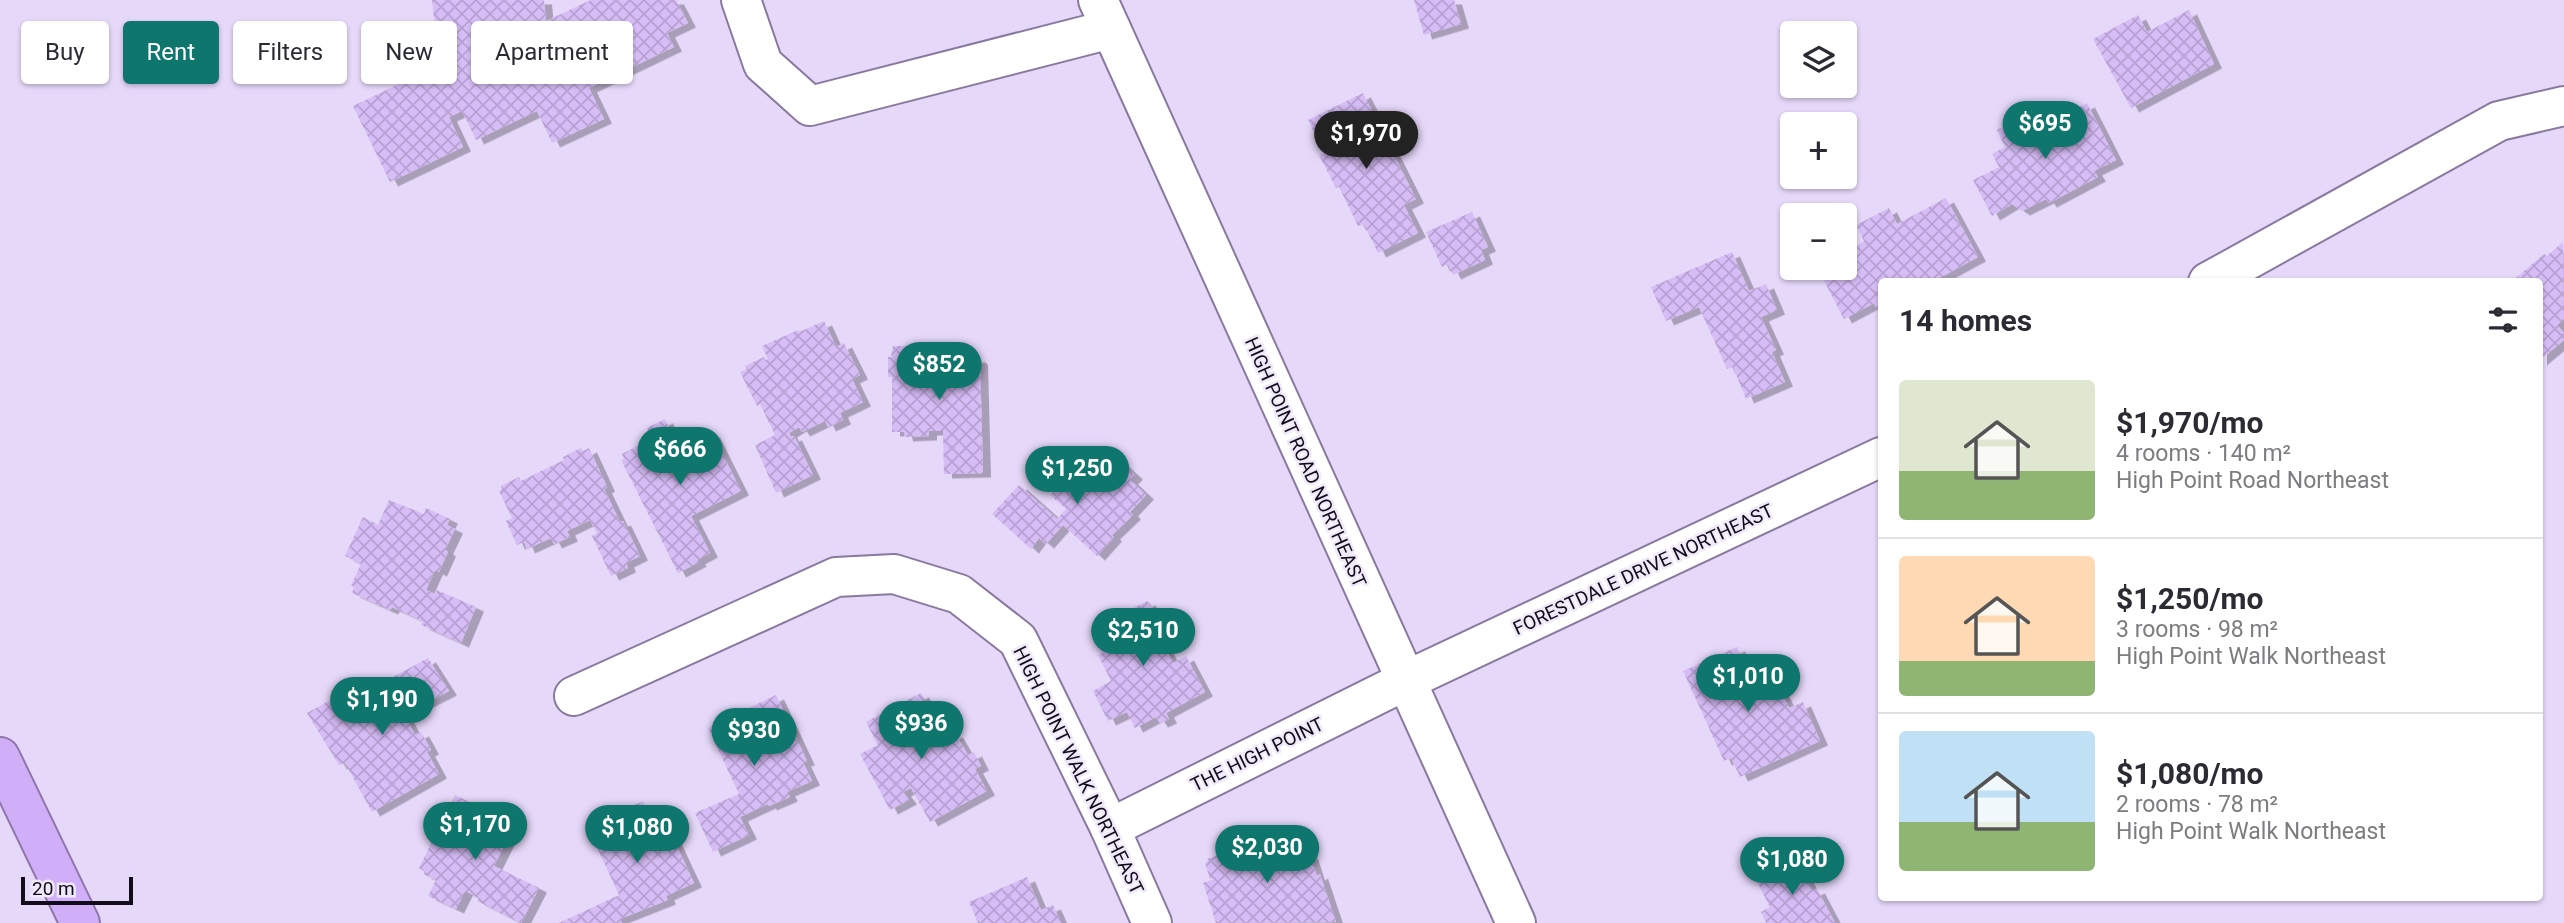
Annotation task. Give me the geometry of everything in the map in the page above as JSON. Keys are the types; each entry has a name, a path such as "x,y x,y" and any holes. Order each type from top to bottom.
{"highway":[{"path":"0,757 80,923"}],"street":[{"path":"741,0 763,64 810,106 1104,15"},
{"name":"HIGH POINT ROAD NORTHEAST","path":"1104,15 1516,923"},
{"path":"2215,278 2499,121 2564,106"},
{"name":"FORESTDALE DRIVE NORTHEAST","path":"1405,681 1878,458"},
{"name":"HIGH POINT WALK NORTHEAST","path":"574,696 836,577 894,574 959,594 1018,640 1110,828 1152,923"},
{"name":"THE HIGH POINT","path":"1110,828 1405,681"}],"building":[{"path":"432,0 544,0 546,21 471,21 471,84 597,84 589,88 604,119 552,143 537,111 476,140 462,111 449,117 463,147 390,182 353,106 399,84 457,84 457,21 434,21"},
{"path":"591,0 676,0 688,23 667,33 674,47 633,67 633,21 546,21"},
{"path":"1414,0 1454,0 1461,24 1424,35"},
{"path":"2189,10 2214,64 2131,108 2093,39 2138,15 2147,32"},
{"path":"1363,93 1416,199 1404,205 1418,233 1378,253 1364,224 1358,226 1339,187 1336,188 1319,155 1324,153 1308,120"},
{"path":"2087,103 2116,160 2094,171 2098,177 2049,203 2046,199 2022,211 2012,204 1992,216 1973,180 1999,167 1992,154 2005,147 1997,130 2027,115 2035,130"},
{"path":"1946,198 1978,257 1939,278 1878,278 1878,307 1876,308 1874,303 1844,319 1824,280 1857,280 1857,245 1864,241 1857,224 1889,208 1897,224"},
{"path":"1472,212 1488,247 1481,250 1485,260 1453,275 1448,264 1442,267 1426,232"},
{"path":"2563,242 2564,319 2557,325 2564,333 2564,340 2543,358 2543,278 2516,278 2544,254 2547,256"},
{"path":"1732,252 1749,291 1766,284 1777,310 1761,317 1776,350 1772,352 1785,382 1746,399 1733,367 1727,369 1699,307 1666,321 1651,287"},
{"path":"824,321 836,347 844,343 860,375 852,379 863,402 840,413 843,420 828,427 825,421 802,432 799,427 789,433 791,437 794,436 813,475 776,493 755,445 775,435 740,372 747,369 745,366 764,357 765,360 768,359 762,346"},
{"path":"952,345 953,359 978,358 980,361 983,473 944,474 943,431 929,431 929,436 905,437 904,432 892,432 892,377 888,377 888,357 891,357 893,346 920,346 922,349 922,346"},
{"path":"665,419 672,434 680,430 688,445 691,444 688,438 705,429 708,435 712,433 741,491 691,516 710,553 678,573 621,460 624,459 622,454 641,444 644,449 654,443 647,428"},
{"path":"1104,447 1135,475 1130,480 1146,495 1130,512 1133,515 1112,535 1114,537 1097,556 1063,525 1046,544 1039,538 1031,549 992,514 1019,485 1057,519 1066,509 1050,495 1064,482 1069,486"},
{"path":"581,448 583,451 589,448 607,487 604,489 640,556 626,563 628,568 611,576 592,536 597,533 590,520 567,531 570,537 554,544 551,538 527,549 524,542 517,545 506,521 512,518 499,491 501,486 519,477 521,481 564,460 563,457"},
{"path":"389,500 424,514 426,508 450,519 447,525 455,529 445,550 448,552 439,572 435,570 426,590 435,594 437,590 476,607 461,643 421,625 423,621 352,593 354,587 351,585 361,564 345,556 363,517 378,525"},
{"path":"1147,601 1158,622 1170,616 1181,638 1164,646 1173,663 1186,656 1205,692 1166,713 1169,719 1160,723 1156,717 1135,728 1127,712 1108,721 1093,691 1111,681 1098,655 1102,653 1091,630"},
{"path":"1737,647 1759,694 1778,685 1789,708 1803,702 1820,741 1740,777 1731,758 1724,761 1683,671"},
{"path":"428,658 449,691 404,714 415,735 421,732 431,750 427,752 439,774 372,812 345,763 339,765 307,713 350,689 364,713 386,700 391,709 406,701 393,677"},
{"path":"921,693 940,729 936,732 940,740 955,733 968,755 974,752 981,766 975,769 987,791 930,822 911,788 903,792 909,800 890,810 860,754 878,745 866,722"},
{"path":"776,695 807,761 803,762 812,781 787,792 790,797 740,817 749,835 713,852 695,813 739,794 708,728"},
{"path":"455,795 515,824 494,866 539,888 521,923 477,901 479,898 465,891 456,909 428,896 436,880 423,874 425,872 419,868"},
{"path":"643,801 648,813 659,808 694,883 666,896 668,900 620,919 622,923 559,923 619,895 593,839 604,834 598,822"},
{"path":"1291,830 1300,858 1310,854 1317,876 1320,874 1336,922 1216,923 1203,883 1214,879 1210,879 1205,863 1207,859"},
{"path":"1796,858 1812,891 1817,889 1835,923 1766,923 1761,912 1770,907 1755,878"},
{"path":"1027,877 1041,910 1053,905 1061,923 978,923 969,902"}]}
